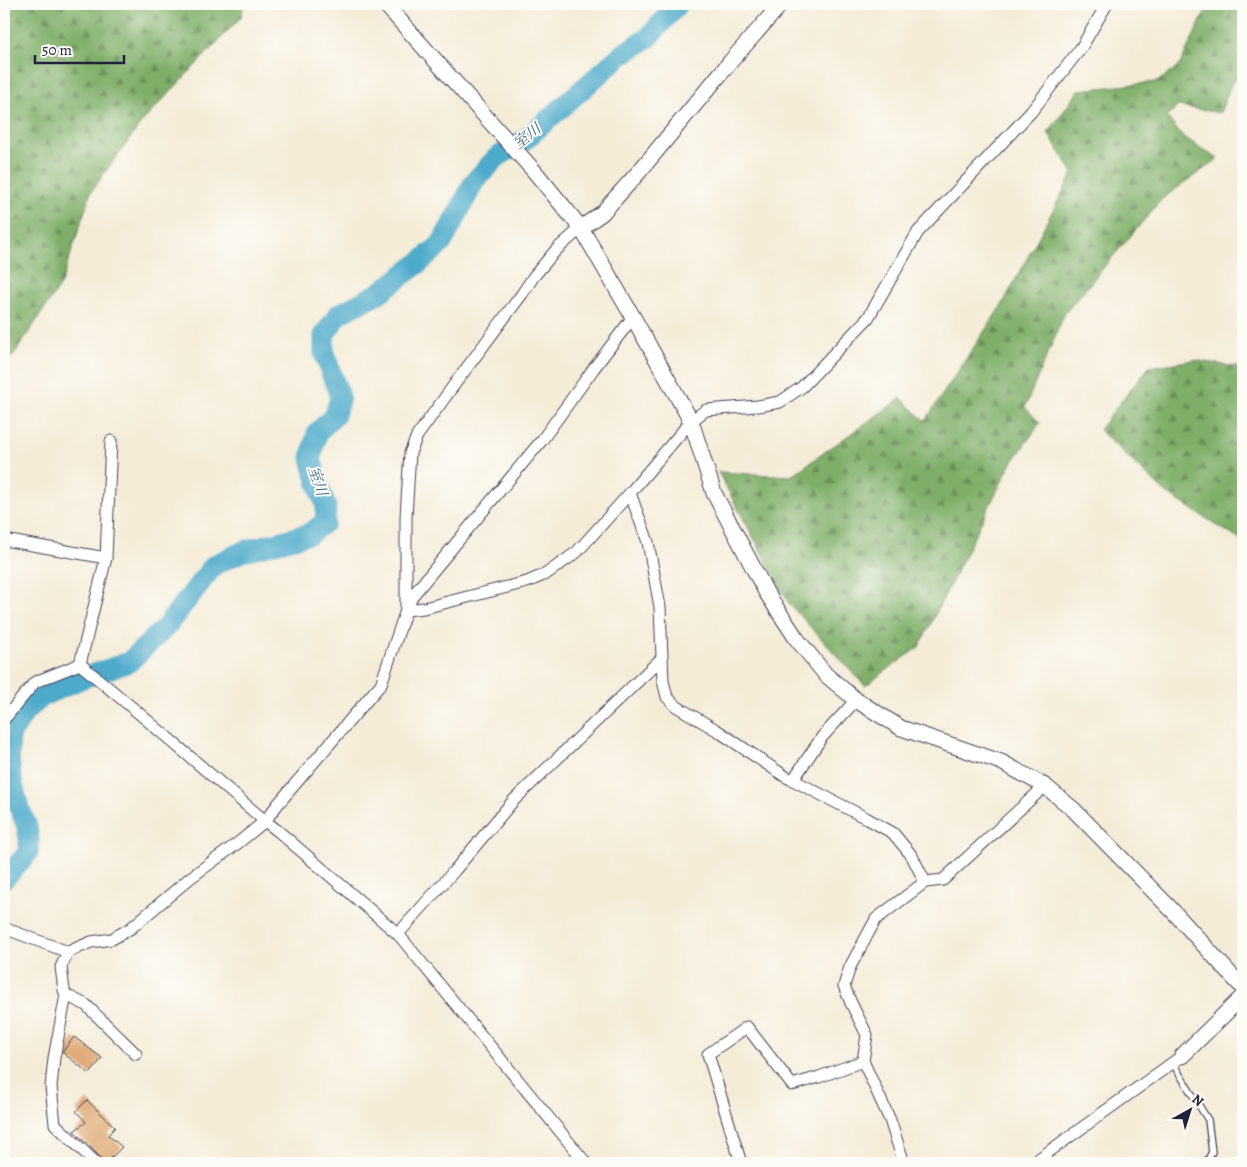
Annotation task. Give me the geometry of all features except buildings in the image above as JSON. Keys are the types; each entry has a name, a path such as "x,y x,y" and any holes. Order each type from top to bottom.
{"street":[{"path":"385,4 535,172 581,228 634,317 691,421 714,493 766,592 796,638 826,675 856,700 901,728 1001,762 1045,786 1073,809 1172,910 1243,988"},
{"path":"406,610 406,517 410,452 417,436 534,276 556,250 602,213 781,4"},
{"path":"406,610 424,608 508,587 546,574 577,552 691,421 706,410 758,406 780,402 802,388 868,318 918,232 1031,112 1081,48 1107,4"},
{"path":"96,1163 55,1124 51,1087 54,1058 66,995 61,967 68,952 92,942 112,939 131,928 190,878 265,821 381,684 406,610 413,595 542,440 634,317"},
{"path":"80,664 106,558 111,440"},
{"path":"630,493 648,542 660,607 663,681 667,697 676,706 718,731 786,777 893,833 912,856 925,882"},
{"path":"4,540 106,558"},
{"path":"398,934 513,801 662,658"},
{"path":"4,716 6,717 35,682 80,664"},
{"path":"80,664 398,934 586,1163"},
{"path":"793,780 822,737 856,700"},
{"path":"904,1163 890,1120 863,1061 866,1035 844,986 850,967 876,919 925,882 942,880 1045,786"},
{"path":"4,928 68,952"},
{"path":"66,995 86,1005 136,1054"},
{"path":"1033,1163 1177,1059 1243,996"},
{"path":"741,1163 708,1054 747,1027 792,1085 863,1061"}],"lane":[{"path":"1177,1059 1208,1120 1212,1152 1206,1163"}],"green space":[{"path":"4,4 244,4 241,17 142,122 91,192 61,284 13,356 4,364"},
{"path":"1209,4 1243,4 1243,79 1233,80 1220,113 1178,106 1167,117 1182,136 1218,159 1162,199 1065,313 1025,407 1040,423 1009,467 919,647 865,686 790,605 718,472 791,476 901,398 925,421 1003,303 1073,173 1048,133 1079,90 1157,82 1179,66"},
{"path":"1194,360 1243,368 1243,542 1165,492 1099,430 1149,367"}],"waterway":[{"name":"室川","path":"4,879 28,853 27,826 17,801 11,776 9,756 10,735 25,712 43,696 83,678 129,662 165,628 214,565 244,551 309,534 325,522 326,506 311,458 317,433 335,415 340,397 324,353 324,335 339,314 379,293 441,244 474,182 496,158 526,139 621,55 648,38 678,4"}]}
